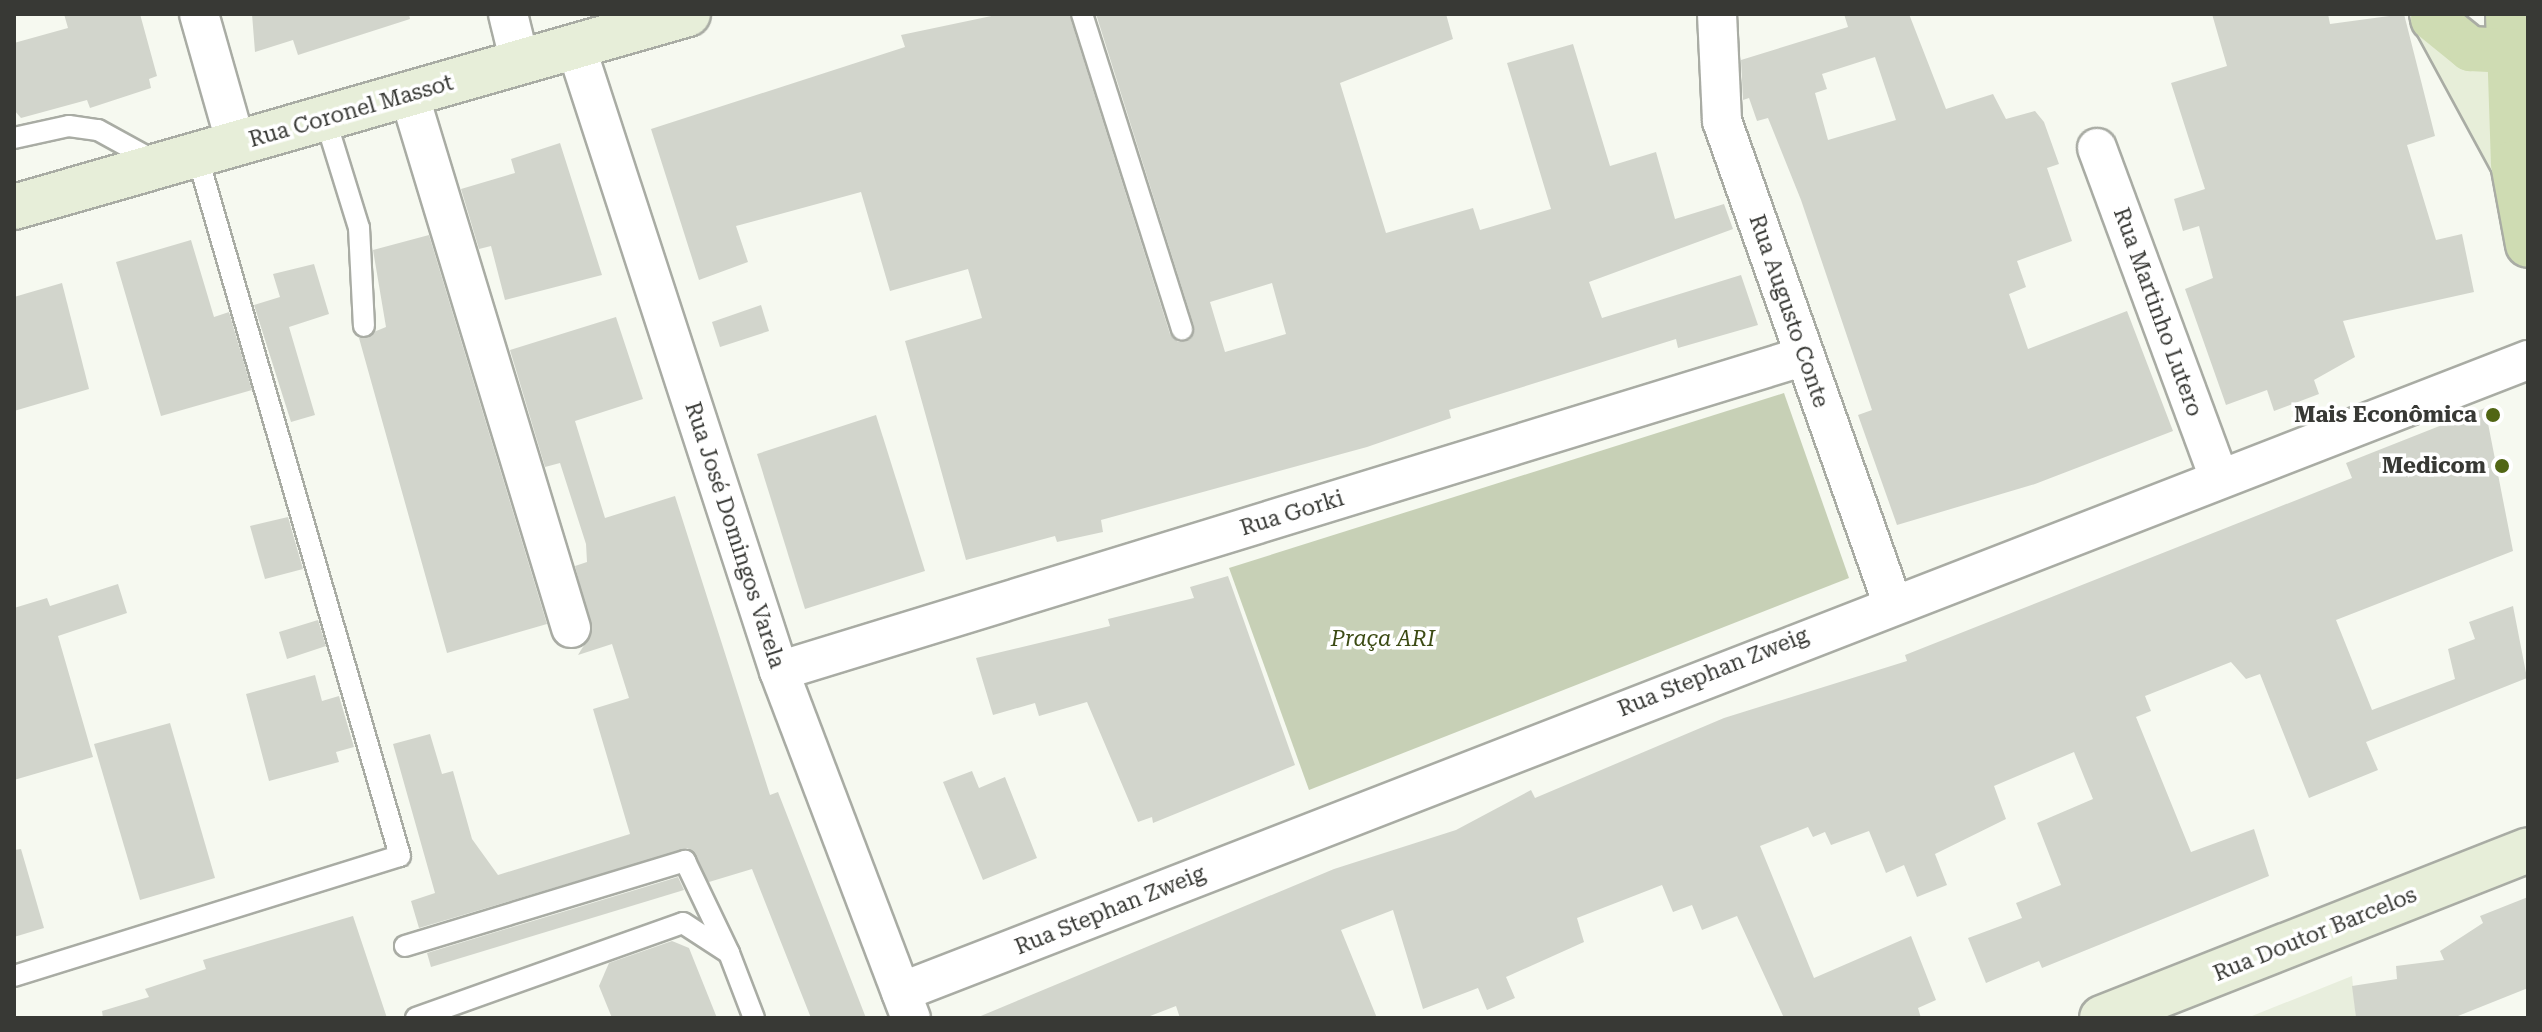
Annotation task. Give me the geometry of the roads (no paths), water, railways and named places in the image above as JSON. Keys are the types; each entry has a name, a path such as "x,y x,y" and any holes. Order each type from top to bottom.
{"main road":[{"path":"2433,16 2470,49 2514,40 2513,163 2528,245"}],"street":[{"path":"198,154 199,14"},
{"path":"508,14 520,63"},
{"name":"Rua Coronel Massot","path":"14,207 688,14"},
{"name":"Rua Augusto Conte","path":"1717,14 1722,121 1892,602"},
{"path":"2433,16 2513,163"},
{"name":"Rua José Domingos Varela","path":"576,47 779,671 906,1005"},
{"path":"409,94 571,628"},
{"name":"Rua Martinho Lutero","path":"2097,148 2219,477"},
{"name":"Rua Gorki","path":"779,671 1805,356"},
{"name":"Rua Stephan Zweig","path":"906,1005 1892,602 2528,360"},
{"name":"Rua Doutor Barcelos","path":"2102,1018 2528,850"}],"lane":[{"path":"1082,14 1182,330"},
{"path":"325,118 359,228 364,326"},
{"path":"14,138 69,126 198,154 400,856 14,976"},
{"path":"405,946 685,861 729,953 754,1018"},
{"path":"416,1018 683,923 729,953"}],"place":[{"name":"Mais Econômica","path":"2493,415"},
{"name":"Medicom","path":"2502,466"}],"park label":[{"name":"Praça ARI","path":"1383,639"}]}
